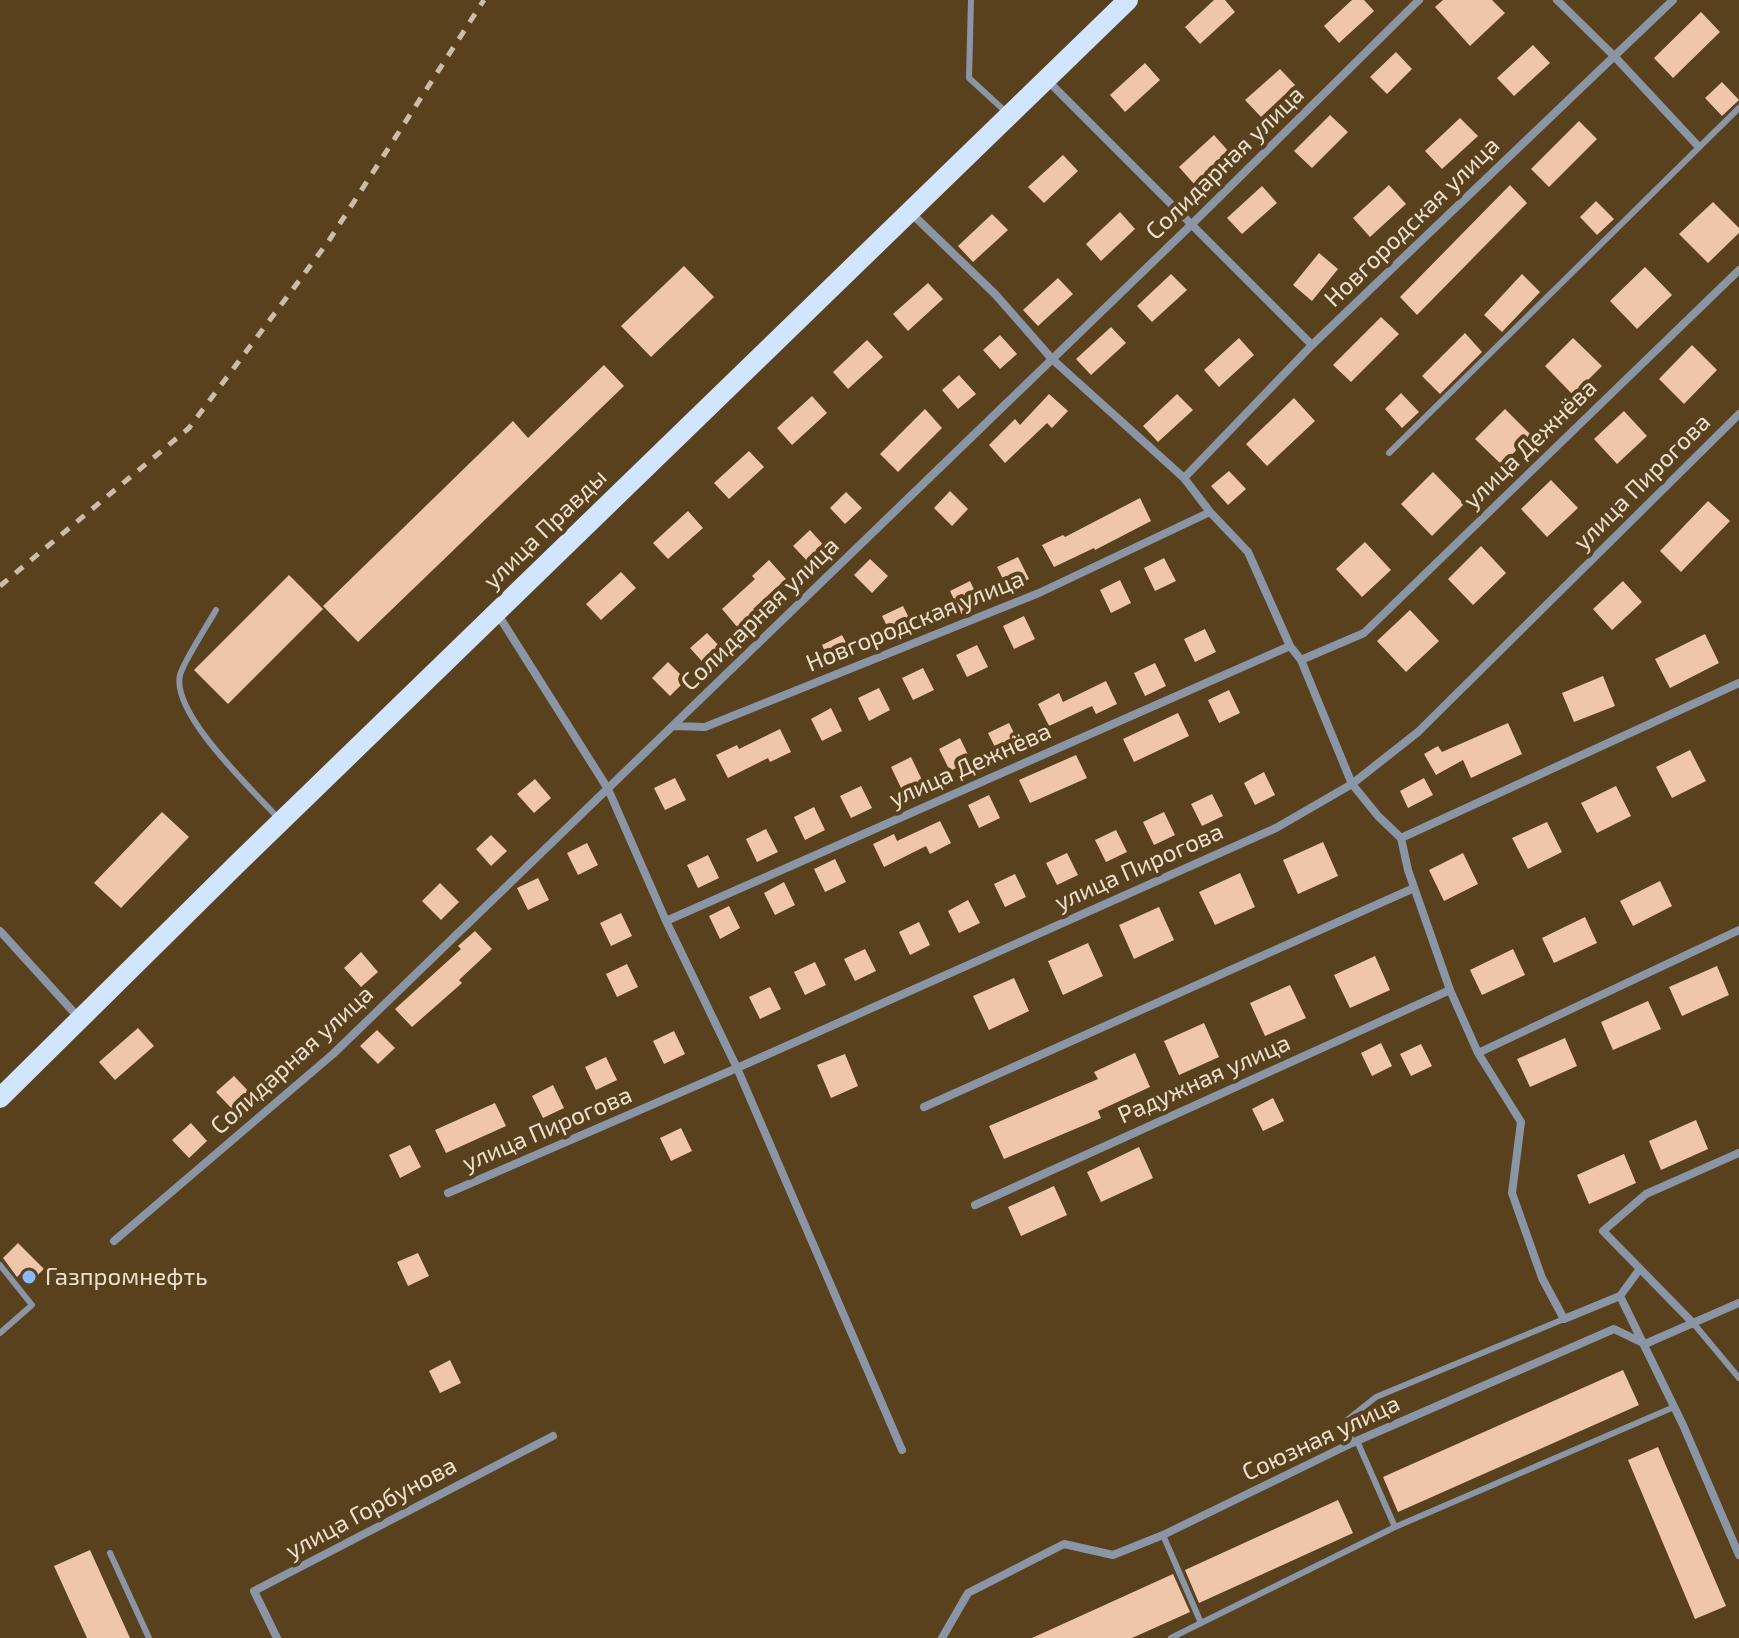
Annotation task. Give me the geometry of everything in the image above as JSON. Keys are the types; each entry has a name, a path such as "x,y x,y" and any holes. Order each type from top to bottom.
{"main road":[{"name":"улица Правды","path":"0,1098 281,821 1128,0"}],"street":[{"name":"Солидарная улица","path":"114,1241 333,1054 1191,225 1419,0"},
{"path":"1557,0 1698,146"},
{"name":"Новгородская улица","path":"1184,478 1312,345 1673,0"},
{"path":"1046,79 1312,345"},
{"path":"909,211 995,294 1052,359 1184,478 1210,512 1248,552 1290,646 1301,660 1352,784 1401,838 1414,888 1450,990 1478,1053 1521,1122 1512,1193 1542,1278 1564,1319 1620,1296 1639,1270"},
{"name":"улица Дежнёва","path":"1301,660 1364,633 1739,270"},
{"name":"улица Пирогова","path":"448,1193 1276,828 1352,784 1418,732 1739,414"},
{"name":"Новгородская улица","path":"673,726 705,727 749,710 1039,593 1210,512"},
{"path":"496,612 608,789 666,921 737,1068 902,1450"},
{"name":"улица Дежнёва","path":"666,921 1290,646"},
{"path":"1401,838 1739,683"},
{"path":"924,1107 1414,888"},
{"path":"1478,1053 1739,930"},
{"path":"0,931 80,1019"},
{"name":"Радужная улица","path":"975,1205 1450,990"},
{"path":"1694,1324 1603,1231 1646,1194 1739,1153"},
{"path":"1620,1296 1674,1407 1739,1555"},
{"path":"1645,1344 1739,1303"},
{"name":"Союзная улица","path":"942,1638 968,1593 1064,1544 1113,1555 1163,1535 1354,1442 1614,1329 1645,1344"},
{"name":"улица Горбунова","path":"277,1638 254,1591 553,1436"}],"lane":[{"path":"971,0 969,78 1009,115"},
{"path":"1389,453 1739,108"},
{"path":"216,610 180,676 184,705 202,733 281,821"},
{"path":"0,1265 32,1305 0,1333"},
{"path":"1395,1527 1354,1442 1347,1420 1376,1397 1564,1319"},
{"path":"1694,1324 1739,1378"},
{"path":"1171,1638 1395,1527 1674,1407"},
{"path":"1163,1535 1201,1623"},
{"path":"110,1553 149,1638"}],"building":[{"path":"1214,0 1225,0 1235,12 1200,44 1185,27"},
{"path":"1352,0 1364,0 1374,11 1339,43 1324,26"},
{"path":"1443,0 1492,0 1505,13 1470,46 1435,7"},
{"path":"1701,12 1720,32 1673,78 1654,58"},
{"path":"1533,45 1550,63 1514,96 1497,78"},
{"path":"1396,52 1412,69 1387,94 1370,77"},
{"path":"1145,63 1160,80 1125,112 1110,95"},
{"path":"1280,69 1295,85 1261,117 1245,100"},
{"path":"1722,82 1739,100 1722,116 1705,98"},
{"path":"1330,115 1348,132 1312,168 1294,151"},
{"path":"1460,118 1478,136 1442,169 1425,151"},
{"path":"1579,121 1597,139 1549,187 1531,169"},
{"path":"1214,135 1229,152 1194,184 1179,167"},
{"path":"1063,155 1078,171 1044,203 1028,187"},
{"path":"1389,185 1406,204 1370,237 1353,218"},
{"path":"1510,185 1527,203 1417,315 1400,297"},
{"path":"1262,186 1277,203 1242,234 1227,218"},
{"path":"1596,201 1614,219 1597,235 1580,217"},
{"path":"1713,202 1739,228 1739,233 1708,263 1679,234"},
{"path":"1120,212 1135,229 1101,261 1086,244"},
{"path":"992,214 1008,230 973,262 958,246"},
{"path":"1319,253 1338,269 1312,301 1293,285"},
{"path":"684,266 714,297 651,357 621,326"},
{"path":"1645,267 1672,295 1637,329 1610,301"},
{"path":"1171,274 1187,290 1152,322 1137,306"},
{"path":"1522,274 1540,292 1502,332 1484,315"},
{"path":"1058,278 1073,294 1038,326 1023,310"},
{"path":"928,283 943,299 908,331 893,314"},
{"path":"1381,317 1399,334 1351,382 1333,365"},
{"path":"1111,327 1126,343 1091,375 1076,359"},
{"path":"1465,333 1482,352 1440,394 1422,376"},
{"path":"1000,335 1017,354 1000,369 983,350"},
{"path":"1239,338 1254,355 1219,387 1204,370"},
{"path":"1573,338 1602,366 1573,395 1545,366"},
{"path":"867,340 883,357 848,389 833,372"},
{"path":"1692,345 1717,370 1684,404 1659,379"},
{"path":"604,365 624,386 358,642 323,606 513,421 528,438"},
{"path":"959,375 976,394 958,409 942,390"},
{"path":"1401,393 1419,412 1402,428 1385,409"},
{"path":"1049,394 1068,411 1052,428 1047,423 1005,463 989,445 1015,419 1020,425"},
{"path":"1177,394 1193,410 1158,442 1143,426"},
{"path":"812,396 827,413 792,445 777,428"},
{"path":"1294,398 1315,421 1267,466 1246,444"},
{"path":"925,409 942,428 898,472 880,454"},
{"path":"1505,409 1531,435 1502,465 1475,439"},
{"path":"1624,411 1647,436 1617,464 1594,439"},
{"path":"749,451 764,467 729,499 714,483"},
{"path":"1229,471 1246,489 1228,505 1211,486"},
{"path":"1433,472 1464,504 1432,536 1401,504"},
{"path":"1551,480 1578,508 1547,537 1521,509"},
{"path":"950,491 968,509 952,526 934,508"},
{"path":"846,492 862,508 845,524 830,508"},
{"path":"1140,498 1151,521 1054,567 1042,545 1063,535 1065,537"},
{"path":"1708,501 1730,521 1681,572 1660,551"},
{"path":"688,511 703,528 668,559 653,543"},
{"path":"810,530 827,549 810,564 793,546"},
{"path":"1365,542 1391,570 1362,597 1336,569"},
{"path":"1481,546 1506,573 1473,605 1448,579"},
{"path":"1018,557 1029,579 1008,589 997,567"},
{"path":"1164,558 1176,581 1155,591 1144,568"},
{"path":"870,559 888,576 872,593 854,575"},
{"path":"769,560 786,579 753,609 756,612 738,628 722,609 755,579 752,576"},
{"path":"621,572 636,588 601,620 586,604"},
{"path":"289,575 323,609 228,704 194,670"},
{"path":"1120,580 1131,603 1111,613 1100,590"},
{"path":"970,581 981,604 961,614 950,591"},
{"path":"1623,581 1642,602 1612,630 1593,609"},
{"path":"903,606 914,628 893,638 882,616"},
{"path":"1410,610 1439,641 1406,672 1377,641"},
{"path":"1024,616 1035,639 1014,649 1003,626"},
{"path":"1205,629 1216,652 1195,662 1184,639"},
{"path":"707,633 724,651 707,667 690,648"},
{"path":"1705,634 1719,663 1670,688 1655,659"},
{"path":"842,635 850,650 829,660 822,645"},
{"path":"977,645 988,667 967,677 956,655"},
{"path":"668,662 686,680 670,696 652,678"},
{"path":"1155,663 1166,686 1145,696 1134,673"},
{"path":"923,668 934,690 913,700 902,678"},
{"path":"1603,676 1615,706 1574,722 1562,693"},
{"path":"1106,681 1117,704 1096,714 1092,706 1049,726 1038,704 1059,693 1063,702"},
{"path":"879,688 890,710 869,721 858,698"},
{"path":"1229,690 1240,713 1219,723 1208,700"},
{"path":"831,708 842,731 822,741 811,719"},
{"path":"1178,713 1189,736 1134,762 1123,739"},
{"path":"1009,723 1020,745 999,755 988,733"},
{"path":"1508,723 1522,754 1471,778 1463,760 1436,775 1424,754 1438,746 1442,752"},
{"path":"780,729 791,752 770,762 768,758 728,778 716,755 737,745 739,749"},
{"path":"960,738 971,761 950,771 939,749"},
{"path":"1690,750 1706,781 1672,798 1656,767"},
{"path":"1076,755 1087,778 1030,803 1019,780"},
{"path":"911,757 922,780 902,790 891,767"},
{"path":"1264,772 1275,795 1255,805 1244,783"},
{"path":"675,778 686,800 665,810 654,788"},
{"path":"1424,778 1433,795 1408,808 1400,791"},
{"path":"535,779 551,798 534,813 517,794"},
{"path":"861,786 872,808 851,818 840,796"},
{"path":"1616,786 1631,816 1597,833 1581,803"},
{"path":"1212,794 1223,816 1202,826 1191,804"},
{"path":"989,795 1000,818 979,828 968,805"},
{"path":"814,807 825,830 805,840 794,817"},
{"path":"162,812 189,837 121,908 94,883"},
{"path":"1164,812 1175,835 1154,845 1143,822"},
{"path":"940,821 951,843 930,854 926,846 884,867 873,844 894,834 897,841"},
{"path":"1547,822 1562,852 1528,869 1512,838"},
{"path":"766,829 778,852 757,862 746,839"},
{"path":"1116,830 1127,852 1106,862 1095,840"},
{"path":"491,835 507,851 491,866 476,849"},
{"path":"1323,842 1338,876 1298,894 1283,860"},
{"path":"587,843 598,865 578,875 567,853"},
{"path":"1067,853 1078,875 1057,885 1046,863"},
{"path":"1463,853 1478,884 1444,901 1429,870"},
{"path":"708,855 719,878 698,888 687,865"},
{"path":"835,859 846,882 825,892 814,869"},
{"path":"1240,873 1255,907 1215,925 1199,892"},
{"path":"1015,874 1026,897 1005,907 994,884"},
{"path":"538,878 549,900 528,910 517,888"},
{"path":"1660,881 1672,906 1633,926 1620,901"},
{"path":"784,882 795,905 775,915 764,893"},
{"path":"440,883 459,902 441,920 422,901"},
{"path":"968,900 980,923 959,933 948,911"},
{"path":"729,906 740,928 720,939 709,916"},
{"path":"1159,907 1174,940 1134,959 1119,925"},
{"path":"621,913 632,936 611,946 600,923"},
{"path":"1585,917 1597,943 1554,963 1542,938"},
{"path":"919,922 930,945 910,955 899,932"},
{"path":"475,931 492,949 459,980 462,983 412,1027 395,1009 461,949 458,946"},
{"path":"1088,943 1103,976 1063,995 1048,961"},
{"path":"865,949 876,971 855,981 844,959"},
{"path":"1513,949 1525,975 1482,995 1470,970"},
{"path":"361,952 378,972 361,987 344,968"},
{"path":"1375,956 1390,990 1350,1008 1334,975"},
{"path":"815,962 826,985 805,995 794,972"},
{"path":"627,964 638,987 617,997 606,974"},
{"path":"1717,966 1729,995 1682,1016 1669,987"},
{"path":"1014,978 1029,1011 989,1030 973,996"},
{"path":"1290,985 1306,1018 1265,1036 1250,1003"},
{"path":"770,987 781,1009 760,1019 749,997"},
{"path":"1648,1001 1661,1029 1613,1050 1601,1022"},
{"path":"1204,1023 1219,1057 1179,1075 1164,1041"},
{"path":"138,1028 154,1046 115,1080 99,1062"},
{"path":"377,1030 395,1048 378,1064 360,1046"},
{"path":"674,1031 685,1054 664,1064 653,1041"},
{"path":"1565,1038 1577,1066 1530,1087 1517,1059"},
{"path":"1381,1043 1392,1066 1372,1076 1361,1053"},
{"path":"1421,1044 1432,1066 1411,1076 1400,1054"},
{"path":"1135,1053 1150,1087 1098,1111 1101,1118 1004,1159 989,1126 1098,1079 1094,1072"},
{"path":"845,1054 858,1086 831,1098 817,1065"},
{"path":"606,1057 617,1080 596,1090 585,1067"},
{"path":"234,1076 251,1094 233,1110 216,1092"},
{"path":"553,1085 564,1108 543,1118 532,1096"},
{"path":"1273,1098 1284,1121 1263,1131 1252,1109"},
{"path":"495,1103 506,1126 446,1153 435,1130"},
{"path":"1696,1120 1708,1149 1661,1170 1649,1141"},
{"path":"191,1123 207,1141 189,1158 172,1140"},
{"path":"681,1128 692,1151 671,1161 660,1138"},
{"path":"410,1145 421,1167 400,1178 389,1155"},
{"path":"1139,1147 1153,1178 1101,1202 1087,1172"},
{"path":"1624,1154 1636,1183 1589,1204 1577,1175"},
{"path":"1054,1186 1067,1215 1021,1236 1008,1207"},
{"path":"18,1243 44,1269 29,1283 20,1274 17,1277 3,1258"},
{"path":"418,1253 429,1276 408,1286 397,1262"},
{"path":"450,1360 461,1383 440,1393 429,1371"},
{"path":"1623,1370 1639,1405 1398,1512 1383,1477"},
{"path":"1658,1447 1726,1606 1695,1619 1628,1460"},
{"path":"1338,1500 1353,1533 1199,1603 1185,1570"},
{"path":"90,1550 130,1638 87,1638 54,1566"},
{"path":"1173,1574 1190,1612 1132,1638 1032,1638"}],"railway":[{"path":"0,586 189,428 328,242 484,0"}],"place":[{"name":"Газпромнефть","path":"29,1277"}]}
